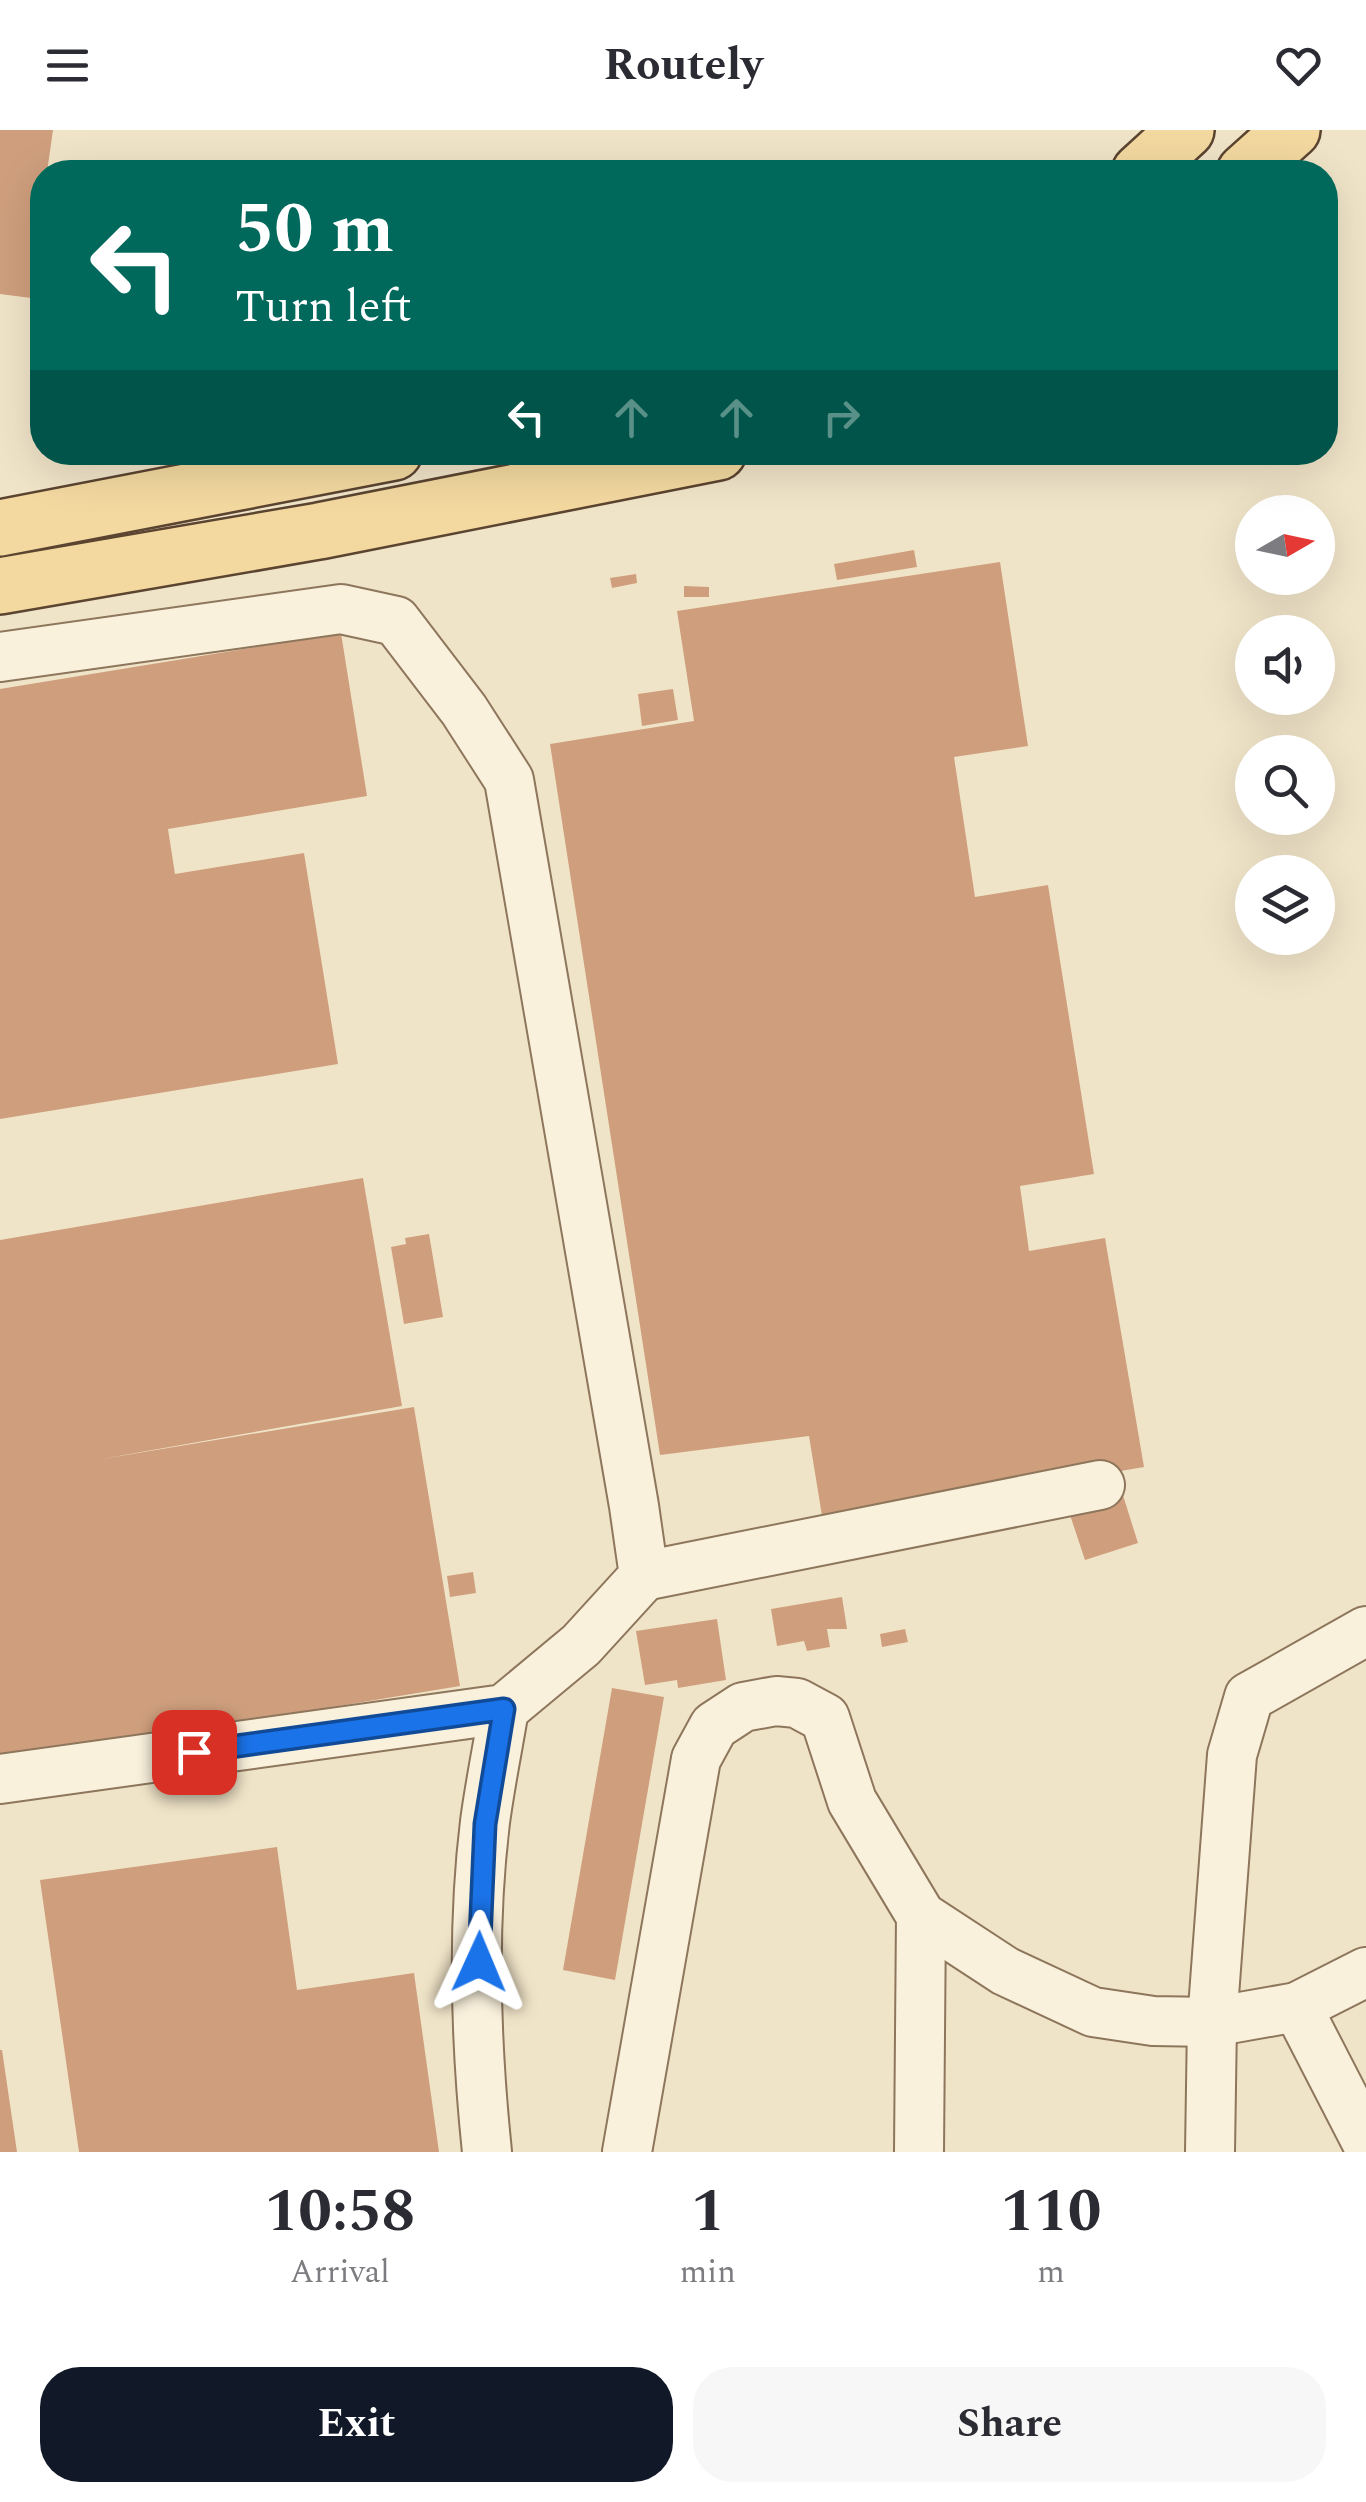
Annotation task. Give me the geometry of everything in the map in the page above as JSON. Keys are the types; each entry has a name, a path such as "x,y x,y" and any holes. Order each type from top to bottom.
{"main road":[{"path":"1153,160 1186,130"},
{"path":"1258,160 1292,130"},
{"path":"0,528 327,465"},
{"path":"0,586 319,532 653,465"}],"street":[{"path":"0,657 341,609 396,620 464,710 510,780 644,1576"},
{"path":"0,1778 504,1709 581,1645 644,1576 1100,1485"},
{"path":"1210,2152 1212,2022 1232,1755 1249,1698 1366,1631"},
{"path":"627,2152 696,1759 714,1726 744,1708 776,1701 797,1702 825,1718 852,1801 920,1916 1005,1971 1093,2012 1212,2022 1296,2008 1366,1972"},
{"path":"487,2152 481,2090 479,1929 485,1824 504,1709"},
{"path":"919,2152 920,1916"},
{"path":"1296,2008 1366,2142"}],"building":[{"path":"0,130 53,130 49,160 30,160 30,298 0,294"},
{"path":"914,550 917,567 837,580 834,564"},
{"path":"1000,562 1028,746 954,757 975,897 1048,885 1094,1174 1020,1186 1029,1251 1105,1238 1144,1467 823,1522 809,1436 660,1455 550,744 694,721 677,611"},
{"path":"636,574 637,583 612,588 610,578"},
{"path":"684,586 709,587 709,597 684,597"},
{"path":"341,633 367,796 168,829 175,874 304,853 338,1064 0,1119 0,689"},
{"path":"673,689 678,720 642,726 638,694"},
{"path":"363,1178 402,1406 96,1460 414,1407 460,1686 0,1762 0,1240"},
{"path":"429,1234 443,1317 404,1324 391,1247 406,1244 405,1238"},
{"path":"1121,1489 1138,1543 1085,1560 1067,1506"},
{"path":"473,1572 476,1593 450,1597 447,1576"},
{"path":"842,1597 847,1629 827,1629 830,1647 807,1651 804,1641 777,1646 771,1609"},
{"path":"717,1619 726,1680 678,1688 677,1680 645,1685 636,1631"},
{"path":"905,1629 908,1642 882,1647 880,1634"},
{"path":"612,1688 664,1697 615,1980 563,1970"},
{"path":"277,1847 297,1990 414,1973 439,2152 79,2152 40,1880"},
{"path":"2,2050 17,2152 0,2152"}],"route":[{"path":"194,1752 504,1709 485,1824 479,1962"}]}
